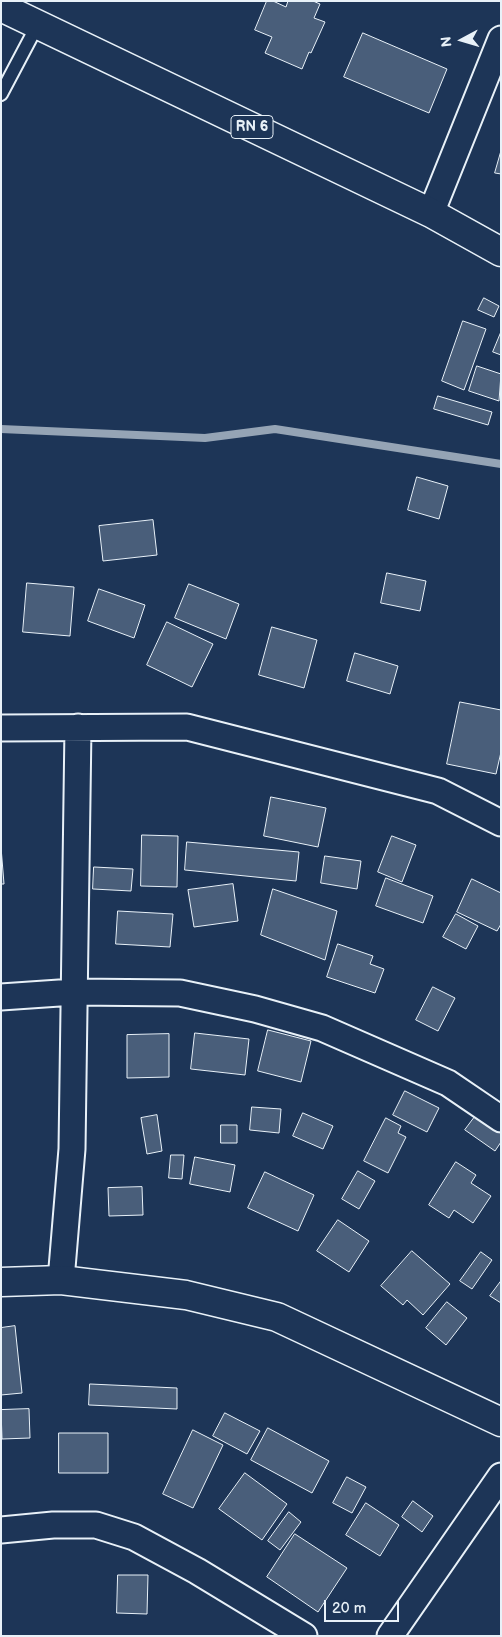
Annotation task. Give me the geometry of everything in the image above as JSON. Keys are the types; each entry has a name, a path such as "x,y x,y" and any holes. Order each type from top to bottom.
{"main road":[{"name":"RN 6","path":"1,7 431,213 501,252"},
{"path":"1,1282 61,1280 186,1295 277,1317 501,1422"}],"street":[{"path":"431,213 501,39"},
{"path":"61,1280 72,1149 78,727"},
{"path":"1,728 187,727 438,791 501,823"},
{"path":"1,997 74,992 180,993 255,1009 322,1028 448,1083 501,1119"},
{"path":"390,1636 501,1476"},
{"path":"1,1530 53,1525 96,1525 134,1537 198,1571 304,1636"}],"lane":[{"path":"1,94 38,24"}],"building":[{"path":"267,1 273,1 286,7 288,1 313,1 320,4 314,18 325,22 302,69 265,53 272,37 255,30"},
{"path":"363,33 447,69 429,113 344,77"},
{"path":"501,151 501,174 495,173"},
{"path":"484,298 499,306 494,317 478,310"},
{"path":"463,321 486,329 464,390 442,381"},
{"path":"501,332 501,355 493,352"},
{"path":"477,366 501,374 499,401 469,391"},
{"path":"438,396 492,412 488,425 434,409"},
{"path":"417,477 448,486 439,519 408,510"},
{"path":"153,520 157,555 103,561 99,526"},
{"path":"387,573 426,581 420,611 381,603"},
{"path":"27,583 74,587 70,636 23,632"},
{"path":"189,584 239,604 226,639 175,618"},
{"path":"99,589 145,605 134,638 88,621"},
{"path":"167,622 213,644 192,687 147,665"},
{"path":"272,627 317,640 304,688 259,675"},
{"path":"355,653 398,666 390,694 347,681"},
{"path":"460,702 501,710 501,752 496,774 447,764"},
{"path":"271,797 326,808 318,847 264,836"},
{"path":"142,835 178,836 177,887 141,886"},
{"path":"392,836 416,845 402,882 378,872"},
{"path":"187,842 299,852 296,881 185,870"},
{"path":"1,847 4,884 1,884"},
{"path":"325,856 361,861 357,889 321,883"},
{"path":"94,867 133,869 131,891 93,889"},
{"path":"386,878 433,896 423,923 376,906"},
{"path":"472,879 501,893 501,924 497,931 457,912"},
{"path":"233,884 238,921 194,927 188,890"},
{"path":"273,889 337,911 325,960 261,935"},
{"path":"118,911 173,914 170,947 116,944"},
{"path":"456,914 478,926 466,949 443,937"},
{"path":"338,944 373,956 370,964 384,969 375,993 327,977"},
{"path":"433,987 455,998 438,1031 416,1020"},
{"path":"268,1030 311,1041 301,1082 258,1071"},
{"path":"195,1033 249,1039 245,1075 191,1069"},
{"path":"169,1034 169,1077 127,1078 127,1035"},
{"path":"405,1091 439,1108 427,1132 393,1115"},
{"path":"252,1107 281,1109 279,1133 250,1130"},
{"path":"303,1113 333,1126 323,1149 293,1136"},
{"path":"477,1114 501,1131 501,1142 495,1151 465,1130"},
{"path":"157,1115 162,1151 147,1154 141,1118"},
{"path":"386,1118 401,1126 398,1133 406,1137 388,1173 364,1161"},
{"path":"221,1125 237,1125 237,1143 221,1143"},
{"path":"171,1155 184,1155 182,1179 169,1178"},
{"path":"195,1157 235,1165 230,1192 190,1184"},
{"path":"456,1162 476,1175 471,1183 491,1196 473,1223 454,1210 449,1218 429,1205"},
{"path":"358,1171 375,1181 359,1209 342,1199"},
{"path":"265,1172 314,1195 298,1231 248,1208"},
{"path":"142,1187 143,1215 109,1216 108,1188"},
{"path":"338,1220 369,1241 349,1272 317,1251"},
{"path":"412,1251 450,1284 423,1315 407,1300 403,1305 381,1286"},
{"path":"481,1252 492,1260 472,1289 460,1281"},
{"path":"501,1281 501,1303 490,1296"},
{"path":"447,1302 467,1318 446,1345 426,1328"},
{"path":"15,1326 22,1393 1,1395 1,1328"},
{"path":"90,1384 177,1388 177,1409 89,1405"},
{"path":"29,1409 30,1438 2,1439 1,1410"},
{"path":"225,1413 260,1431 247,1454 213,1436"},
{"path":"268,1428 329,1461 312,1493 251,1460"},
{"path":"193,1430 223,1445 193,1508 163,1494"},
{"path":"59,1433 108,1433 108,1473 59,1473"},
{"path":"245,1473 287,1504 262,1540 219,1509"},
{"path":"347,1477 366,1487 352,1513 333,1503"},
{"path":"413,1501 433,1516 422,1532 402,1517"},
{"path":"366,1503 399,1525 380,1556 346,1535"},
{"path":"289,1512 301,1522 280,1550 268,1541"},
{"path":"295,1534 347,1568 318,1612 267,1577"},
{"path":"118,1575 148,1575 147,1614 117,1613"}],"waterway":[{"path":"1,429 205,438 275,429 501,464"}]}
